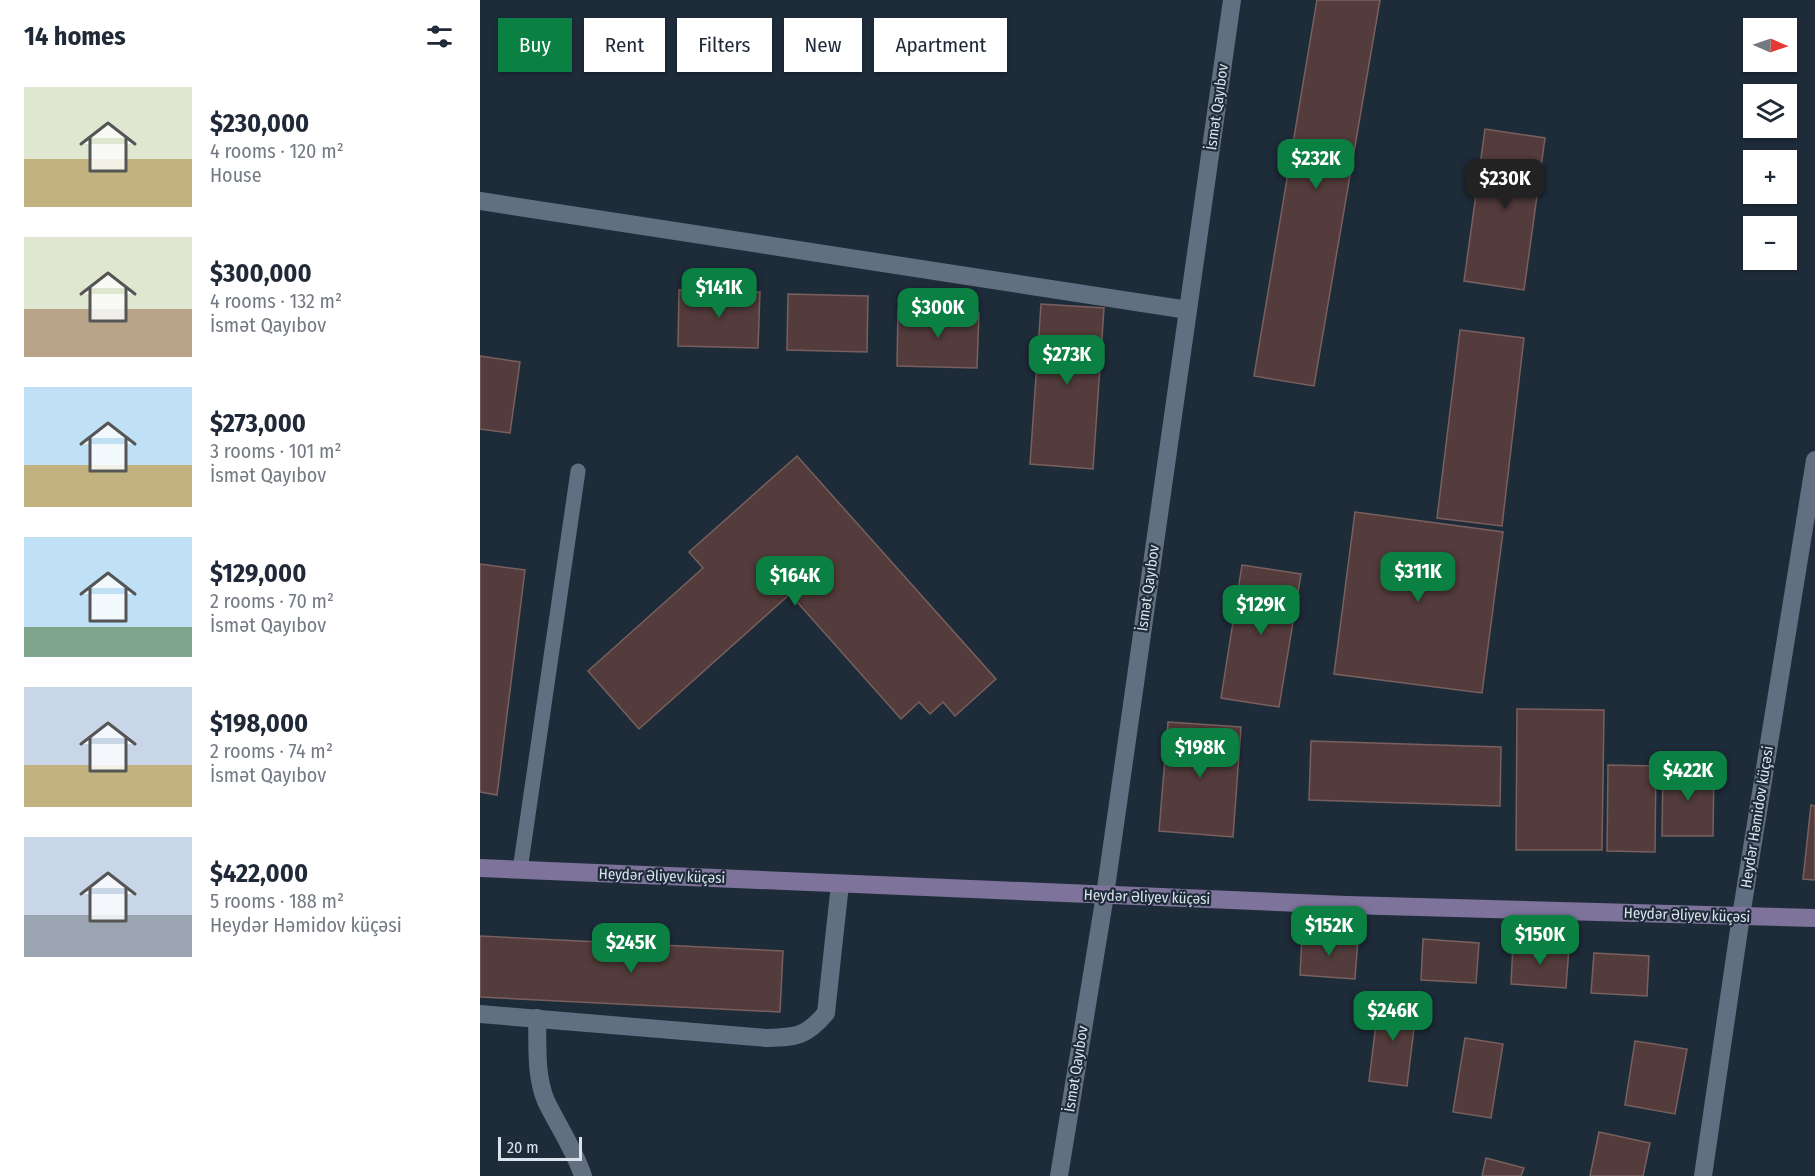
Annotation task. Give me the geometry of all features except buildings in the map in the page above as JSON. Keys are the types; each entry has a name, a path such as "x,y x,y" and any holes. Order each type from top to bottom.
{"main road":[{"name":"Heydər Əliyev küçəsi","path":"480,868 1347,905 1815,918"}],"street":[{"name":"İsmət Qayıbov","path":"1059,1176 1105,895 1232,0"},
{"path":"480,201 1188,310"},
{"name":"Heydər Həmidov küçəsi","path":"1703,1176 1741,916 1815,460"},
{"path":"480,1014 766,1038 800,1036 814,1028 826,1013 840,884"},
{"path":"537,1018 540,1082 546,1100 576,1157 582,1176"}],"lane":[{"path":"520,870 578,471"}]}
